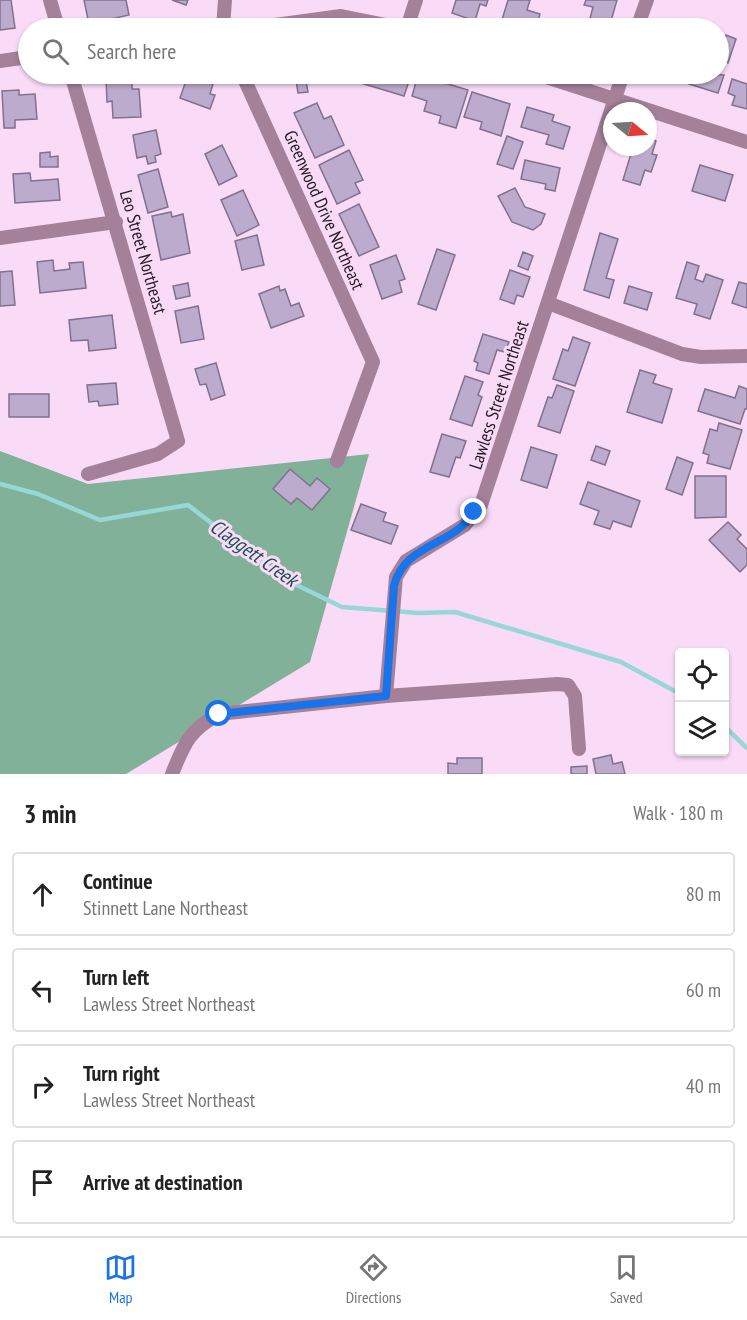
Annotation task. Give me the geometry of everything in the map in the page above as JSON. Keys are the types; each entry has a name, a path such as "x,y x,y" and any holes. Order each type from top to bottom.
{"street":[{"path":"50,0 55,18"},
{"path":"224,18 225,0"},
{"path":"410,18 416,0"},
{"path":"641,18 647,0"},
{"path":"326,18 341,16 351,18"},
{"path":"0,61 18,58"},
{"name":"Leo Street Northeast","path":"74,84 178,441 158,454 88,474"},
{"name":"Greenwood Drive Northeast","path":"247,84 373,362 337,461"},
{"path":"568,84 747,142"},
{"name":"Lawless Street Northeast","path":"386,696 394,586 399,569 406,561 465,525 481,506 619,84"},
{"path":"0,238 116,222"},
{"path":"548,303 682,354 701,357 747,356"},
{"path":"172,774 187,739 200,724 219,714 386,696 568,685 575,696 579,749"}],"green space":[{"path":"0,451 88,484 369,454 310,662 126,774 0,774"}],"building":[{"path":"0,0 11,0 15,28 0,30"},
{"path":"84,0 126,0 129,15 116,18 88,18"},
{"path":"172,0 188,0 186,5"},
{"path":"456,0 488,0 486,6 480,4 476,18 466,18 452,13"},
{"path":"508,0 530,0 527,10 540,14 539,18 503,18"},
{"path":"586,0 617,0 612,18 590,18 593,7 584,5"},
{"path":"729,36 736,39 729,60"},
{"path":"732,79 747,84 747,109 732,105 735,96 728,93"},
{"path":"106,84 132,84 132,89 139,89 141,117 113,118 112,101 107,102"},
{"path":"185,84 213,84 210,94 215,95 210,109 180,98"},
{"path":"297,84 307,84 308,92 298,93"},
{"path":"364,84 408,84 404,96"},
{"path":"415,84 448,84 468,90 456,128 439,123 441,116 424,111 427,101 412,96"},
{"path":"689,84 721,84 718,93"},
{"path":"19,90 19,95 35,94 37,119 15,120 15,128 4,128 2,91"},
{"path":"472,92 510,104 501,136 480,129 482,122 464,117"},
{"path":"317,103 324,119 331,116 344,145 315,158 294,113"},
{"path":"527,107 554,115 552,121 570,127 563,149 546,144 549,135 521,127"},
{"path":"156,130 161,154 155,156 156,162 148,164 146,156 137,158 133,135"},
{"path":"507,136 523,142 513,169 497,164"},
{"path":"222,145 237,176 219,185 205,154"},
{"path":"349,150 363,180 355,183 360,193 337,204 319,165"},
{"path":"50,152 50,157 58,156 58,167 40,167 40,153"},
{"path":"630,156 657,156 651,172 645,170 640,185 623,180"},
{"path":"525,160 560,168 555,191 545,189 546,184 521,179"},
{"path":"700,165 733,175 725,201 692,191"},
{"path":"158,169 168,207 148,213 138,175"},
{"path":"30,173 31,181 58,179 60,200 15,203 13,174"},
{"path":"515,188 525,207 545,214 541,224 533,230 512,222 498,196"},
{"path":"243,190 259,225 237,236 221,200"},
{"path":"359,204 379,247 359,256 339,214"},
{"path":"171,212 172,217 183,214 190,253 161,260 152,216"},
{"path":"600,233 618,239 606,278 614,280 609,298 584,290"},
{"path":"257,235 264,265 242,270 235,241"},
{"path":"437,249 455,255 436,310 418,304"},
{"path":"523,252 533,256 528,270 518,266"},
{"path":"396,255 405,279 399,281 402,292 382,299 370,265"},
{"path":"53,260 54,271 70,269 69,263 83,262 86,288 40,293 37,262"},
{"path":"687,262 699,266 695,279 703,282 706,274 723,280 710,319 694,314 697,304 676,298"},
{"path":"510,270 530,277 523,297 517,295 514,304 500,299"},
{"path":"12,271 15,305 0,306 0,272"},
{"path":"739,282 747,284 747,308 732,303"},
{"path":"188,283 190,296 176,299 173,286"},
{"path":"279,286 280,291 285,289 291,306 299,303 304,316 271,328 259,294"},
{"path":"629,286 652,293 647,310 624,303"},
{"path":"198,306 204,339 181,343 175,311"},
{"path":"112,315 116,348 89,351 88,340 71,341 69,320"},
{"path":"483,334 509,342 505,352 497,350 489,374 476,370 478,363 474,361"},
{"path":"573,337 590,343 575,386 553,379 563,349 568,351"},
{"path":"216,363 225,395 211,400 206,384 200,385 195,369"},
{"path":"640,370 656,375 653,383 672,389 662,423 627,412"},
{"path":"465,376 483,382 478,395 482,397 472,426 450,419"},
{"path":"116,383 118,404 99,406 98,401 89,402 87,385"},
{"path":"557,385 574,391 560,433 538,426 548,397 552,398"},
{"path":"739,386 747,389 747,409 745,409 740,424 698,411 705,389 735,398"},
{"path":"9,394 49,394 49,417 9,417"},
{"path":"719,423 742,430 730,469 707,463 709,455 703,453 710,429 717,431"},
{"path":"442,434 466,441 460,458 456,457 449,477 430,472"},
{"path":"596,446 610,451 605,465 591,460"},
{"path":"531,447 557,455 547,488 521,480"},
{"path":"677,457 693,463 682,495 666,489"},
{"path":"290,469 310,486 317,478 330,489 312,510 297,498 291,504 273,489"},
{"path":"695,476 726,476 726,517 695,518"},
{"path":"588,482 640,501 631,527 613,521 610,529 594,524 599,511 580,504"},
{"path":"361,504 386,513 383,521 398,526 391,544 351,530"},
{"path":"728,522 741,535 737,539 747,549 747,565 740,572 709,540"},
{"path":"611,755 613,764 622,762 625,774 596,774 593,759"},
{"path":"457,758 482,758 482,774 448,774 448,763 457,764"},
{"path":"587,766 587,774 571,774 571,767"}],"waterway":[{"name":"Claggett Creek","path":"0,484 38,494 100,520 188,505 284,579 342,607 418,613 455,612 621,662 675,691"},
{"name":"Claggett Creek","path":"729,731 747,748"}],"route":[{"path":"219,714 386,696 394,586 399,569 415,554 465,525 474,512"}]}
